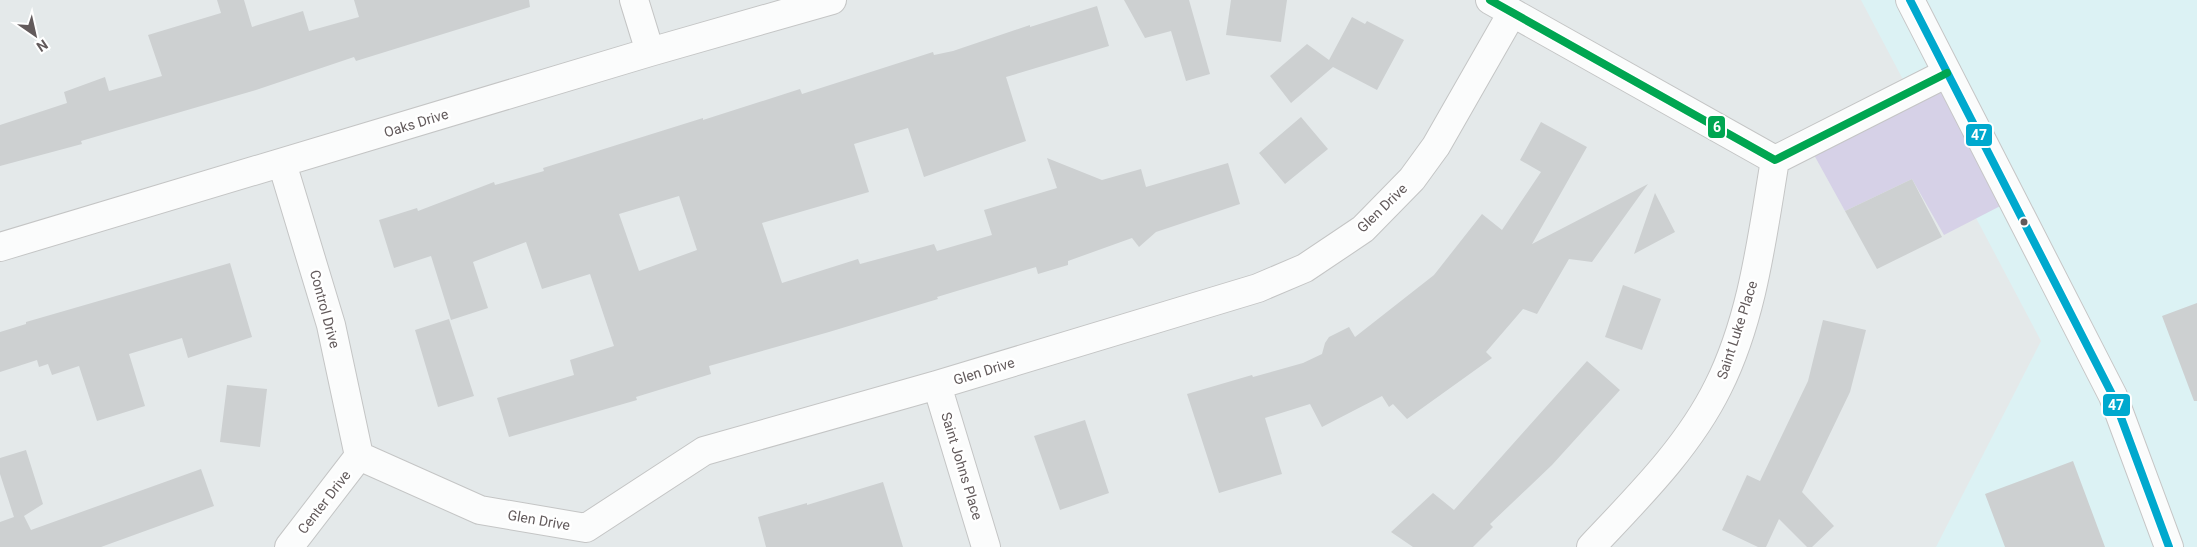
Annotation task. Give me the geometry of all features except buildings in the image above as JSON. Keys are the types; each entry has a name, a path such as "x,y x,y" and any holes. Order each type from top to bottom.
{"street":[{"path":"634,0 650,52"},
{"name":"Oaks Drive","path":"0,246 650,52 832,0"},
{"path":"1910,0 2113,396 2169,547"},
{"path":"1501,6 1775,160 1947,73"},
{"name":"Glen Drive","path":"360,456 480,510 587,538 704,450 937,385 1258,288 1305,268 1362,229 1412,179 1436,146 1501,6"},
{"name":"Saint Luke Place","path":"1591,547 1635,501 1682,444 1718,387 1744,319 1756,272 1775,160"},
{"name":"Control Drive","path":"282,163 331,325 360,456"},
{"name":"Saint Johns Place","path":"937,385 986,547"},
{"name":"Center Drive","path":"289,547 360,456"}],"shaded area":[{"path":"1861,0 2197,0 2197,547 1936,547 2041,341"},
{"path":"1947,73 2012,200 1944,235 1912,179 1845,211 1808,144"}],"transit line":[{"name":"6","path":"1490,0 1775,160 1947,73"},
{"name":"47","path":"1910,0 2113,396 2169,547"}]}
